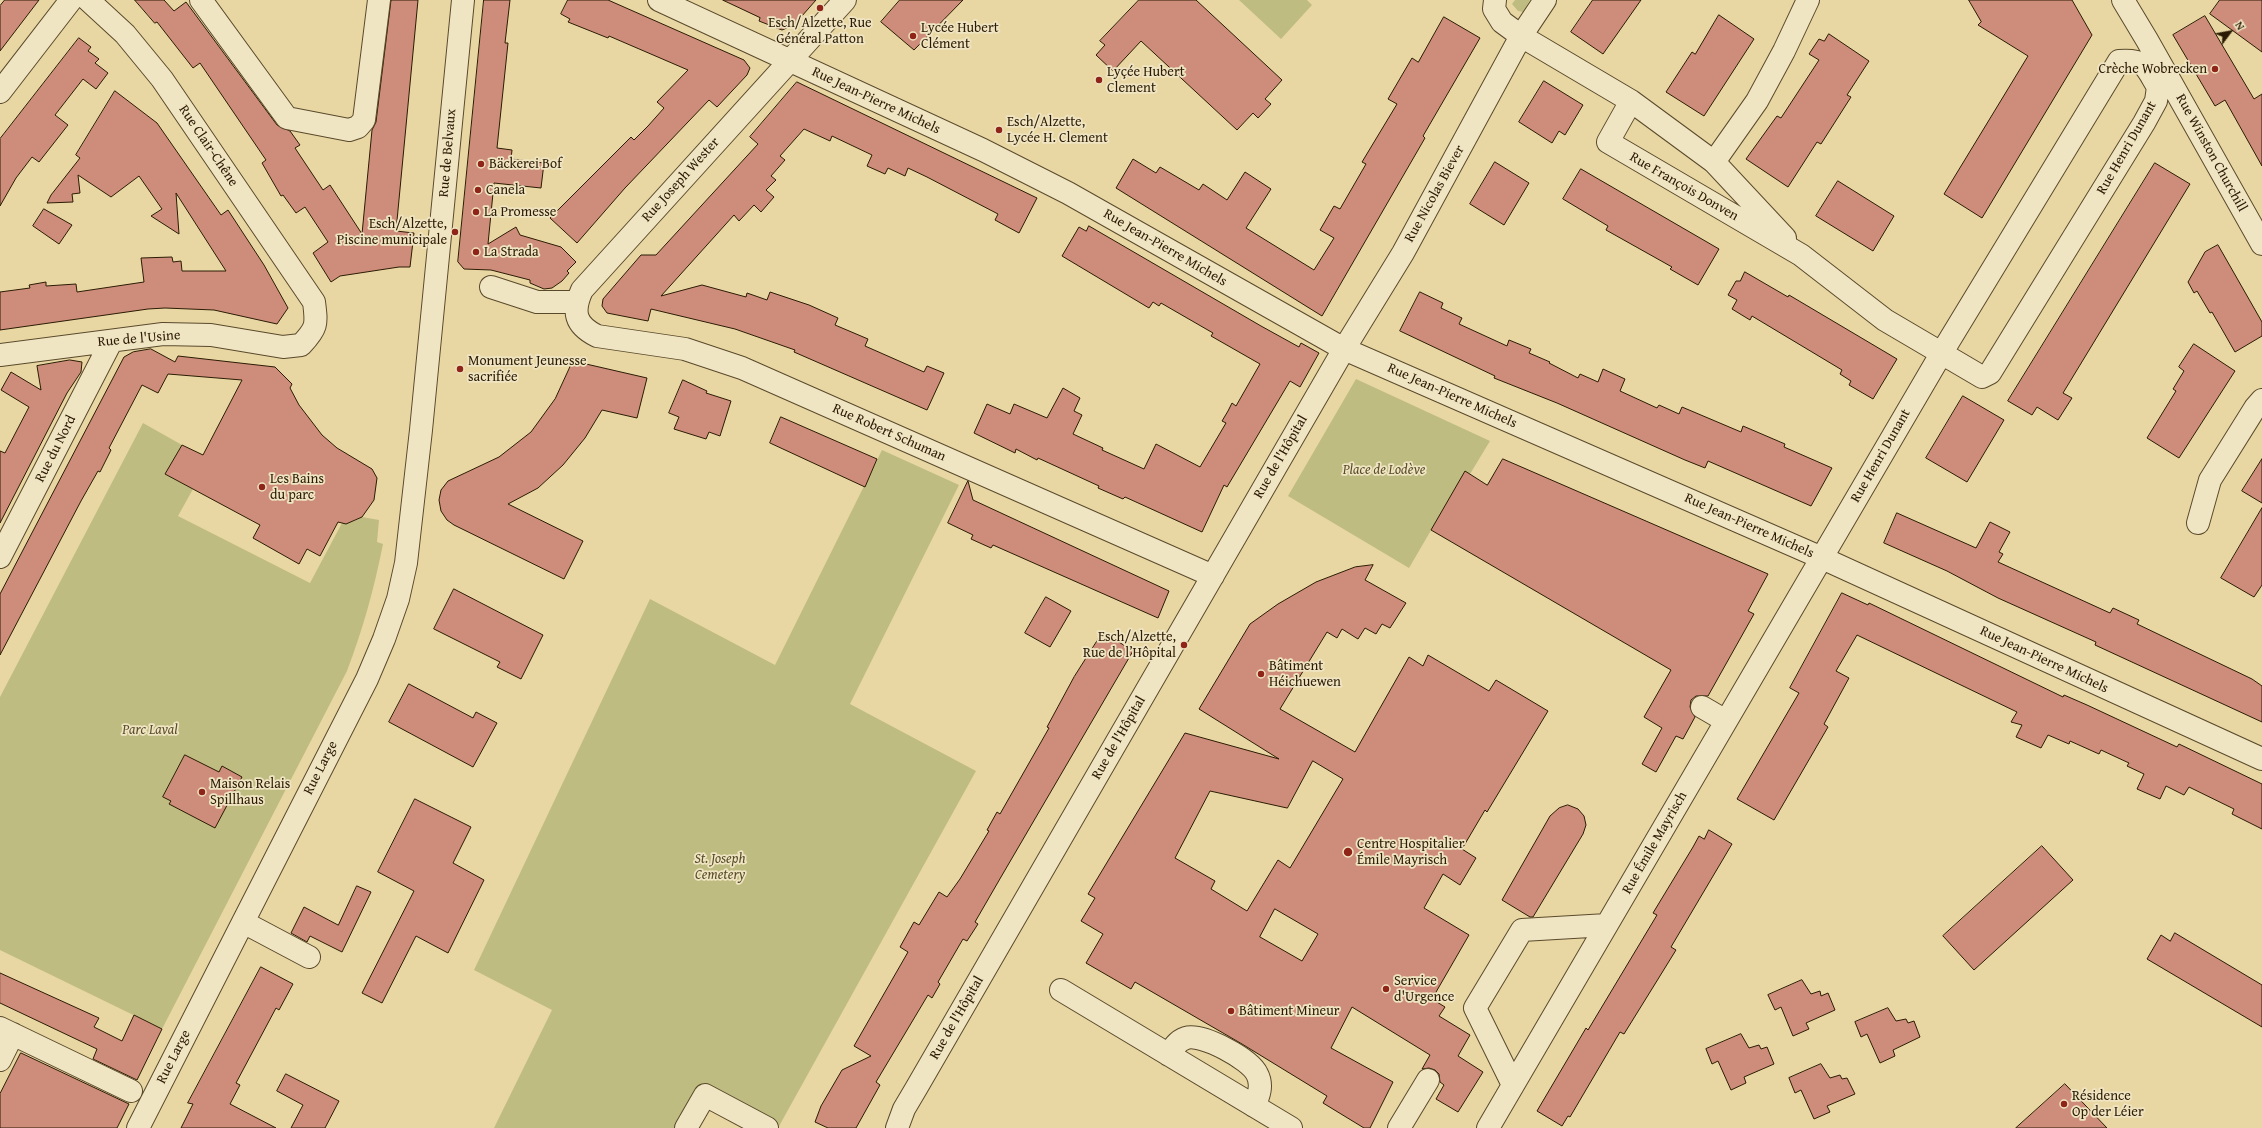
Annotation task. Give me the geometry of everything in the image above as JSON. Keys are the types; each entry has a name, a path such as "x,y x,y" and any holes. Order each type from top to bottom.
{"street":[{"path":"0,92 71,0"},
{"name":"Rue Clair-Chêne","path":"88,0 125,34 162,79 314,302"},
{"path":"201,0 287,118 349,130 358,127 364,120 379,0"},
{"name":"Rue de Belvaux","path":"421,430 463,0"},
{"name":"Rue Jean-Pierre Michels","path":"659,0 983,150 1068,193 1344,349 1822,558 2262,759"},
{"name":"Rue Joseph Wester","path":"576,302 582,290 845,0"},
{"path":"1496,0 1494,9 1502,22 1522,36"},
{"name":"Rue Nicolas Biever","path":"1344,349 1402,253 1522,36 1545,0"},
{"path":"1714,162 1757,101 1784,51 1808,0"},
{"name":"Rue Winston Churchill","path":"2123,0 2151,46 2262,244"},
{"name":"Rue François Donven","path":"1522,36 1631,101 1714,162 1801,255"},
{"name":"Rue Henri Dunant","path":"1822,558 1941,354 2119,61 2136,60 2145,67 2158,87 2156,101 1990,374 1982,377 1941,354"},
{"name":"Rue François Donven","path":"1631,101 1608,142 1801,255 1885,320 1941,354"},
{"path":"491,287 537,302 576,302"},
{"name":"Rue de l'Usine","path":"0,355 170,334 211,335 283,347 301,345 314,331 316,318 314,302"},
{"name":"Rue Robert Schuman","path":"576,302 576,312 579,322 586,330 597,336 685,349 742,368 1214,576"},
{"name":"Rue du Nord","path":"0,557 111,342"},
{"name":"Rue de l'Hôpital","path":"897,1128 904,1109 1214,576 1344,349"},
{"path":"2198,523 2210,480 2255,408 2262,400"},
{"name":"Rue Large","path":"138,1128 367,679 384,639 398,599 406,564 421,430"},
{"name":"Rue Émile Mayrisch","path":"1492,1127 1513,1085 1822,558"},
{"path":"1702,707 1726,721"},
{"path":"242,922 309,957"},
{"path":"1513,1085 1475,1008 1522,930 1607,925"},
{"path":"1061,990 1291,1128"},
{"path":"0,1060 6,1031 131,1091"},
{"path":"1168,1055 1175,1044 1185,1038 1197,1037 1208,1040 1250,1065 1257,1074 1261,1085 1259,1096 1254,1106"},
{"path":"1399,1128 1428,1080"},
{"path":"686,1128 705,1095 767,1128"}],"green space":[{"path":"1239,0 1307,0 1312,5 1281,39"},
{"path":"1515,0 1530,0 1523,12 1518,11 1512,4"},
{"name":"Place de Lodève","path":"1356,379 1490,441 1470,474 1465,472 1409,568 1288,496"},
{"name":"Parc Laval","path":"143,423 182,445 165,474 193,489 178,516 310,583 342,523 354,521 362,517 379,520 377,542 383,544 368,609 347,671 162,1029 0,950 0,697"},
{"name":"St. Joseph Cemetery","path":"882,450 959,485 850,704 976,771 778,1128 698,1087 675,1128 494,1128 552,1010 474,970 650,599 775,665"}],"building":[{"path":"5,0 39,0 0,51 0,6"},
{"path":"135,0 164,0 174,11 186,2 277,125 290,131 300,145 295,148 323,190 330,185 362,234 372,130 376,122 391,0 418,0 396,231 414,233 410,267 399,267 340,276 331,282 313,253 328,242 305,207 296,213 283,195 281,196 262,163 266,160 200,63 193,68 157,22 155,23"},
{"path":"484,0 510,0 505,43 508,43 497,148 512,150 511,159 544,163 541,188 494,183 488,244 516,227 520,235 561,247 576,262 567,271 569,273 562,281 552,288 544,289 530,283 530,280 491,270 464,269 458,262"},
{"path":"568,0 608,0 744,60 750,68 747,75 717,107 709,100 625,188 577,243 550,218 631,137 634,140 648,126 664,108 657,102 688,70 609,36 608,38 568,22 570,19 561,14"},
{"path":"723,0 816,0 794,25 782,30 759,21 760,18"},
{"name":"Lycée Hubert Clément","path":"900,0 963,0 914,50 881,22"},
{"path":"1139,0 1196,0 1282,80 1265,99 1271,104 1258,118 1253,113 1237,130 1141,41 1113,71 1096,55 1105,45 1100,41"},
{"path":"1593,0 1641,0 1603,54 1571,32"},
{"path":"1969,0 2072,0 2092,35 1982,218 1944,194 2028,56 1978,25 1981,22"},
{"path":"2220,0 2262,0 2262,52 2210,14"},
{"path":"1719,15 1754,39 1704,116 1666,92 1692,52 1695,54"},
{"path":"2205,16 2254,99 2262,94 2262,166 2225,100 2215,106 2173,35"},
{"path":"1444,17 1480,38 1423,136 1425,138 1322,316 1116,188 1133,159 1156,173 1160,167 1199,190 1203,184 1227,200 1245,172 1271,189 1246,228 1314,270 1334,238 1320,230 1334,206 1340,209 1366,164 1362,162 1397,104 1388,99 1412,58 1418,62"},
{"path":"1829,34 1869,61 1847,95 1851,97 1821,144 1817,142 1788,187 1746,159 1777,116 1781,118 1819,60 1809,54 1819,39 1824,41"},
{"path":"79,38 91,47 88,51 99,59 95,63 108,73 96,89 83,79 55,115 68,125 39,162 32,157 16,178 0,206 0,139"},
{"path":"1544,81 1583,105 1565,135 1559,131 1552,143 1519,122"},
{"path":"797,82 1037,198 1019,233 995,220 998,214 927,177 908,168 905,176 888,168 885,174 867,166 872,155 832,136 830,141 804,129 780,156 785,160 771,176 776,180 766,190 774,197 761,212 754,205 739,221 734,215 661,296 702,285 746,297 747,293 767,300 770,292 809,305 838,318 835,325 868,339 865,346 924,372 927,366 944,373 927,410 794,352 795,350 735,329 651,309 648,321 607,313 602,306 603,299 641,255 656,255 758,144 750,137"},
{"path":"115,91 157,123 221,215 228,210 264,265 288,308 277,324 214,310 165,308 148,309 0,330 0,292 30,288 29,285 46,282 46,286 76,284 77,292 144,282 141,258 172,257 173,262 181,261 182,271 226,271 176,193 179,234 151,216 162,209 139,176 111,197 78,175 80,193 72,194 73,202 47,203 51,195 80,158 76,155"},
{"path":"1495,162 1529,183 1504,225 1470,204"},
{"path":"2155,163 2190,184 2063,393 2072,398 2058,420 2037,407 2032,415 2008,401"},
{"path":"1581,169 1719,249 1698,285 1670,269 1672,267 1606,230 1608,226 1563,199"},
{"path":"1838,181 1894,216 1873,251 1816,216"},
{"path":"44,209 72,225 59,244 33,226"},
{"path":"1089,226 1299,347 1301,343 1319,353 1300,387 1290,381 1227,487 1224,485 1202,532 1125,497 1123,499 1098,488 1099,486 1038,458 1037,460 1016,449 1015,453 974,433 987,404 1010,414 1014,404 1047,418 1063,388 1080,398 1074,411 1082,415 1073,434 1103,448 1102,450 1144,469 1156,444 1200,467 1226,423 1222,421 1232,403 1236,406 1260,364 1211,336 1213,333 1161,303 1159,306 1153,302 1149,308 1062,256 1079,227 1086,231"},
{"path":"2218,245 2262,322 2262,336 2235,352 2212,312 2210,313 2197,291 2194,293 2188,282 2205,252"},
{"path":"1745,272 1788,297 1789,295 1897,359 1873,399 1849,385 1851,381 1840,374 1842,370 1752,316 1750,320 1732,309 1737,300 1728,295 1736,281 1740,281"},
{"path":"1420,292 1443,303 1441,308 1462,318 1459,324 1507,346 1509,340 1531,349 1529,353 1550,362 1549,363 1578,378 1580,374 1598,382 1603,369 1625,379 1620,391 1657,408 1659,405 1679,414 1682,407 1741,432 1743,426 1785,444 1784,447 1832,468 1811,506 1708,461 1705,468 1685,460 1557,403 1494,378 1495,376 1400,331"},
{"path":"2194,344 2235,371 2179,458 2147,438 2176,391 2173,389 2184,371 2179,367"},
{"path":"151,349 175,362 178,356 275,367 292,384 290,388 299,405 322,435 337,448 372,469 377,478 374,500 362,517 346,524 338,522 320,556 307,549 299,564 253,538 260,525 165,474 182,445 203,455 242,380 168,374 158,393 142,385 109,448 111,450 100,472 98,471 81,501 0,655 0,594 124,357 133,352"},
{"path":"70,360 82,362 81,372 67,393 0,523 0,451 5,453 29,407 1,390 11,372 41,390 37,366"},
{"path":"573,361 647,378 637,418 602,410 585,438 563,465 538,488 508,504 583,541 564,579 454,525 447,520 441,511 439,500 441,490 448,481 499,457 531,432 555,399"},
{"path":"683,380 707,391 706,393 731,401 720,436 709,432 706,439 674,429 679,417 669,413"},
{"path":"1963,396 2004,420 1967,482 1926,458"},
{"path":"781,417 877,459 865,487 770,443"},
{"path":"1503,459 1768,574 1748,611 1754,614 1708,696 1696,696 1691,700 1690,707 1695,717 1683,739 1676,736 1656,772 1642,764 1662,728 1644,717 1671,670 1431,530 1465,471 1487,485"},
{"path":"2262,459 2262,503 2242,491"},
{"path":"968,481 973,500 1169,591 1158,618 993,545 991,548 971,539 973,535 948,523"},
{"path":"2262,508 2262,585 2254,597 2221,578"},
{"path":"1897,513 1976,548 1990,522 2010,532 1999,552 2003,554 1998,562 2110,613 2113,608 2139,620 2137,624 2252,679 2262,686 2262,722 2095,645 2096,642 1998,598 1947,571 1884,543"},
{"path":"1373,565 1365,580 1406,603 1390,628 1382,624 1376,634 1365,628 1358,639 1342,629 1337,638 1327,632 1280,709 1355,752 1409,657 1423,666 1428,655 1489,691 1496,680 1548,711 1487,812 1485,810 1462,849 1476,858 1460,885 1443,874 1424,908 1469,935 1432,999 1445,1007 1439,1016 1470,1035 1458,1056 1483,1072 1458,1112 1436,1099 1444,1085 1440,1082 1439,1074 1435,1070 1429,1068 1422,1069 1430,1055 1352,1007 1331,1048 1393,1082 1370,1128 1364,1128 1323,1103 1327,1096 1242,1044 1135,982 1131,989 1086,963 1103,934 1081,921 1095,898 1088,894 1185,733 1279,759 1199,709 1250,624 1278,604 1316,582 1355,567","holes":["1313,761 1343,779 1290,868 1278,860 1247,911 1211,889 1215,881 1175,858 1210,791 1287,808","1275,909 1318,934 1302,961 1260,937"]},
{"path":"454,589 543,635 521,679 497,667 500,662 434,629"},
{"path":"1842,593 1868,605 1869,603 2063,697 2064,695 2087,705 2177,747 2179,744 2262,784 2262,829 2232,814 2234,809 2189,787 2184,795 2166,786 2160,799 2137,789 2144,774 2127,766 2129,763 2101,750 2099,754 2070,741 2069,744 2048,735 2041,748 2016,737 2022,725 2011,722 2017,712 1857,635 1836,671 1849,678 1824,724 1828,727 1774,820 1737,799 1799,693 1790,688"},
{"path":"1046,597 1071,611 1050,647 1025,633"},
{"path":"1103,632 1133,651 975,922 978,924 967,941 963,939 938,982 940,984 932,998 928,995 876,1082 880,1085 856,1128 828,1128 815,1122 821,1106 842,1070 871,1056 854,1046 908,952 900,947 914,922 919,925 939,892 947,897 960,879 989,831 987,830 997,812 1000,814 1049,728 1047,727 1074,677"},
{"path":"409,684 473,718 476,712 497,723 473,767 389,722"},
{"path":"185,755 219,772 222,766 242,777 215,828 169,804 171,801 163,797"},
{"path":"415,799 471,827 453,863 484,880 448,953 416,936 382,1003 362,993 414,891 378,872"},
{"path":"1568,805 1578,809 1584,816 1586,825 1583,834 1533,917 1530,917 1502,900 1550,816 1559,808"},
{"path":"1709,830 1732,844 1671,947 1676,950 1624,1034 1620,1032 1570,1117 1568,1116 1562,1126 1537,1111 1586,1028 1588,1030 1657,915 1653,913 1699,836 1704,839"},
{"path":"2042,846 2073,880 1974,970 1943,936"},
{"path":"357,886 371,892 342,952 310,936 307,942 291,933 304,907 338,925"},
{"path":"2175,933 2262,985 2262,1027 2147,959 2161,935 2170,941"},
{"path":"261,967 293,984 279,1010 276,1008 236,1083 240,1085 230,1104 276,1128 181,1128 193,1104 188,1103"},
{"path":"0,973 99,1018 94,1027 122,1041 134,1015 162,1029 137,1080 93,1059 97,1049 0,1003"},
{"path":"1802,980 1811,994 1820,991 1821,996 1828,993 1835,1010 1806,1023 1809,1029 1793,1036 1781,1007 1775,1010 1768,995"},
{"path":"1888,1008 1896,1021 1906,1019 1908,1023 1914,1021 1920,1037 1893,1050 1895,1056 1880,1063 1867,1034 1861,1037 1855,1022"},
{"path":"1741,1034 1749,1048 1759,1045 1761,1049 1767,1047 1774,1064 1744,1077 1746,1083 1731,1090 1718,1061 1712,1064 1706,1049"},
{"path":"21,1053 129,1104 117,1128 0,1128 0,1094"},
{"path":"1821,1064 1830,1078 1840,1075 1842,1079 1847,1078 1855,1094 1827,1106 1830,1112 1814,1119 1801,1090 1795,1093 1789,1078"},
{"path":"286,1074 339,1101 325,1128 291,1128 303,1105 277,1091"},
{"name":"Résidence Op der Léier","path":"2065,1084 2107,1128 2016,1128"}],"place":[{"name":"Esch/Alzette, Rue Général Patton","path":"820,8"},
{"name":"Lycée Hubert Clément","path":"913,36"},
{"name":"Crèche Wobrecken","path":"2215,69"},
{"name":"Lyçée Hubert Clement","path":"1099,80"},
{"name":"Esch/Alzette, Lycée H. Clement","path":"999,130"},
{"name":"Bäckerei Bof","path":"481,164"},
{"name":"Canela","path":"478,190"},
{"name":"La Promesse","path":"476,212"},
{"name":"Esch/Alzette, Piscine municipale","path":"455,232"},
{"name":"La Strada","path":"476,252"},
{"name":"Monument Jeunesse sacrifiée","path":"460,369"},
{"name":"Les Bains du parc","path":"262,487"},
{"name":"Esch/Alzette, Rue de l’Hôpital","path":"1184,645"},
{"name":"Bâtiment Héichuewen","path":"1261,674"},
{"name":"Maison Relais Spillhaus","path":"202,792"},
{"name":"Centre Hospitalier Émile Mayrisch","path":"1348,852"},
{"name":"Service d'Urgence","path":"1386,989"},
{"name":"Bâtiment Mineur","path":"1231,1011"},
{"name":"Résidence Op der Léier","path":"2064,1104"}]}
